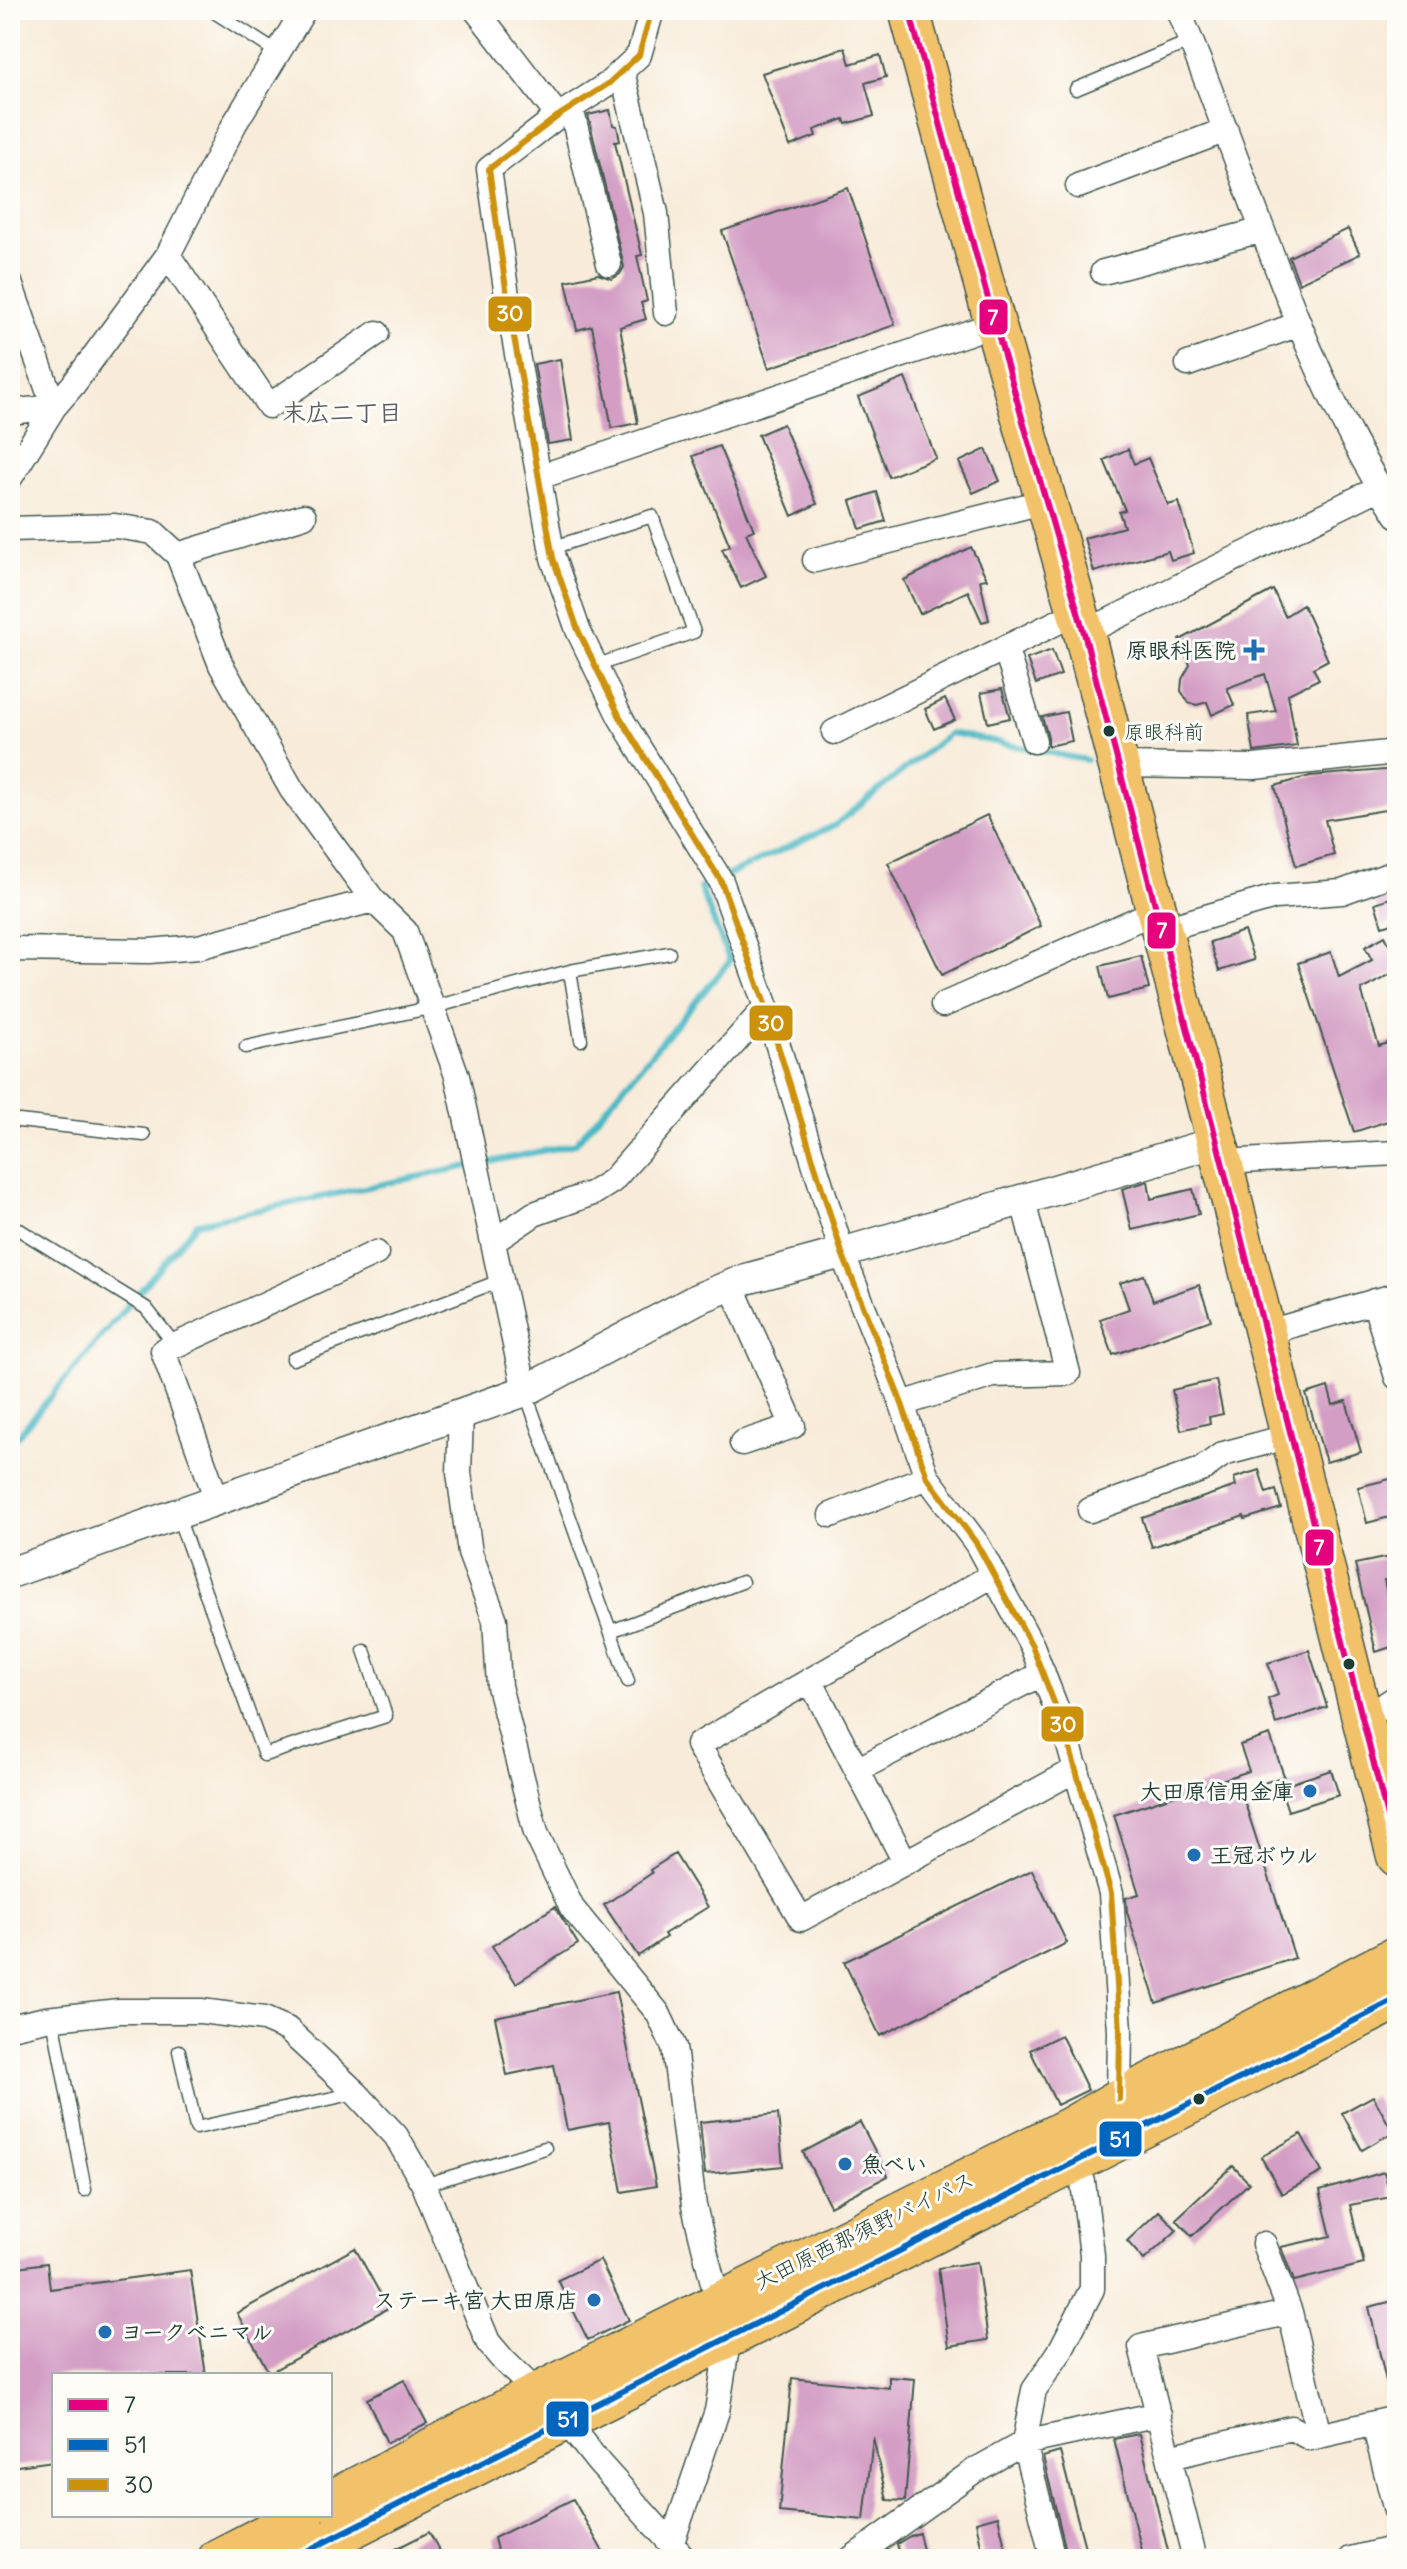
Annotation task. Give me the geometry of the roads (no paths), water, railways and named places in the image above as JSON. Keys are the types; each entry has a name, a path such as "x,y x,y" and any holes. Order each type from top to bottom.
{"highway":[{"path":"909,10 1081,623 1397,1856"},
{"name":"大田原西那須野バイパス","path":"332,2500 551,2406 723,2319 1119,2099 1397,1956"},
{"name":"大田原西那須野バイパス","path":"723,2319 1073,2161 1397,1999"},
{"name":"大田原西那須野バイパス","path":"291,2559 551,2406"},
{"path":"218,2559 299,2517"}],"street":[{"path":"10,478 54,407 168,255 235,123 304,10"},
{"path":"476,10 564,112 609,264"},
{"path":"652,10 639,55 608,84 564,112 489,169 508,303 551,548 578,630 620,717 721,881 766,1007 842,1253 902,1404 927,1477 977,1544 1032,1646 1043,1673 1077,1769 1111,1893 1120,2031 1119,2099"},
{"path":"1178,10 1299,324 1379,488 1397,515"},
{"path":"622,71 656,213 666,313"},
{"path":"1078,186 1226,130"},
{"path":"1103,272 1262,230"},
{"path":"168,255 269,406 377,333"},
{"path":"10,283 54,407"},
{"path":"539,477 995,324"},
{"path":"1188,364 1299,324"},
{"path":"10,412 54,407"},
{"path":"834,732 1006,650 1081,623 1379,488"},
{"path":"815,560 1046,501"},
{"path":"178,555 304,516"},
{"path":"10,529 115,526 153,532 178,555 221,665 292,790 373,900 405,931 457,1076 525,1391"},
{"path":"1006,650 1034,741"},
{"path":"1118,765 1254,767 1397,752"},
{"path":"943,1005 1158,920 1275,897 1342,892 1397,872"},
{"path":"10,949 149,951 198,947 373,900"},
{"path":"494,1241 534,1214 593,1193 612,1181 766,1007"},
{"path":"10,1573 525,1391 697,1299 731,1285 1022,1198 1219,1152 1397,1153"},
{"path":"902,1404 993,1375 1068,1373 1022,1198"},
{"path":"217,1500 163,1351 376,1253"},
{"path":"731,1285 793,1426 742,1443"},
{"path":"1265,1333 1386,1298 1397,1377"},
{"path":"461,1413 459,1473 468,1541 495,1620 499,1686 536,1833 572,1908 658,2013 674,2047 694,2206 723,2319 717,2411 679,2550"},
{"path":"1090,1510 1201,1470 1223,1454 1290,1436"},
{"path":"831,1515 927,1477"},
{"path":"993,1575 698,1745 801,1919 1077,1769"},
{"path":"857,1770 1043,1673"},
{"path":"810,1680 905,1862"},
{"path":"1362,1720 1397,1697"},
{"path":"10,2027 53,2018 119,2011 201,2011 264,2019 287,2029 356,2093 396,2136 424,2185 488,2342 551,2406 679,2550"},
{"path":"1053,2559 1024,2443 1034,2390 1066,2341 1092,2289 1092,2255 1083,2182 1073,2161"},
{"path":"1264,2244 1290,2312 1319,2436"},
{"path":"1195,2559 1141,2347 1290,2312"},
{"path":"851,2559 974,2471 1024,2443 1159,2414"},
{"path":"1170,2457 1291,2428 1310,2438 1385,2421 1397,2515"},
{"path":"1351,2559 1397,2548"}],"lane":[{"path":"211,10 278,53"},
{"path":"1076,89 1191,41"},
{"path":"551,548 652,516 694,632 595,666"},
{"path":"246,1047 434,1007 570,971 669,953"},
{"path":"570,971 581,1040"},
{"path":"10,1120 144,1135"},
{"path":"10,1224 146,1308 175,1345"},
{"path":"293,1359 502,1280"},
{"path":"525,1391 628,1681"},
{"path":"177,1514 264,1755 386,1716 364,1650"},
{"path":"611,1631 742,1582"},
{"path":"53,2018 85,2190"},
{"path":"179,2051 196,2128 356,2093"},
{"path":"424,2185 545,2148"}],"waterway":[{"path":"726,876 835,825 950,733 1086,760"},
{"path":"480,1164 575,1144 730,961 700,888 716,881"},
{"path":"10,1445 197,1223 469,1166"}],"place":[{"name":"原眼科医院","path":"1254,650"},
{"name":"原眼科前","path":"1109,731"},
{"name":"大田原信用金庫","path":"1310,1791"},
{"name":"王冠ボウル","path":"1194,1855"},
{"name":"魚べい","path":"845,2164"},
{"name":"ステーキ宮 大田原店","path":"594,2300"},
{"name":"ヨークベニマル","path":"105,2332"}],"district":[{"name":"末広二丁目","path":"342,412"}]}
